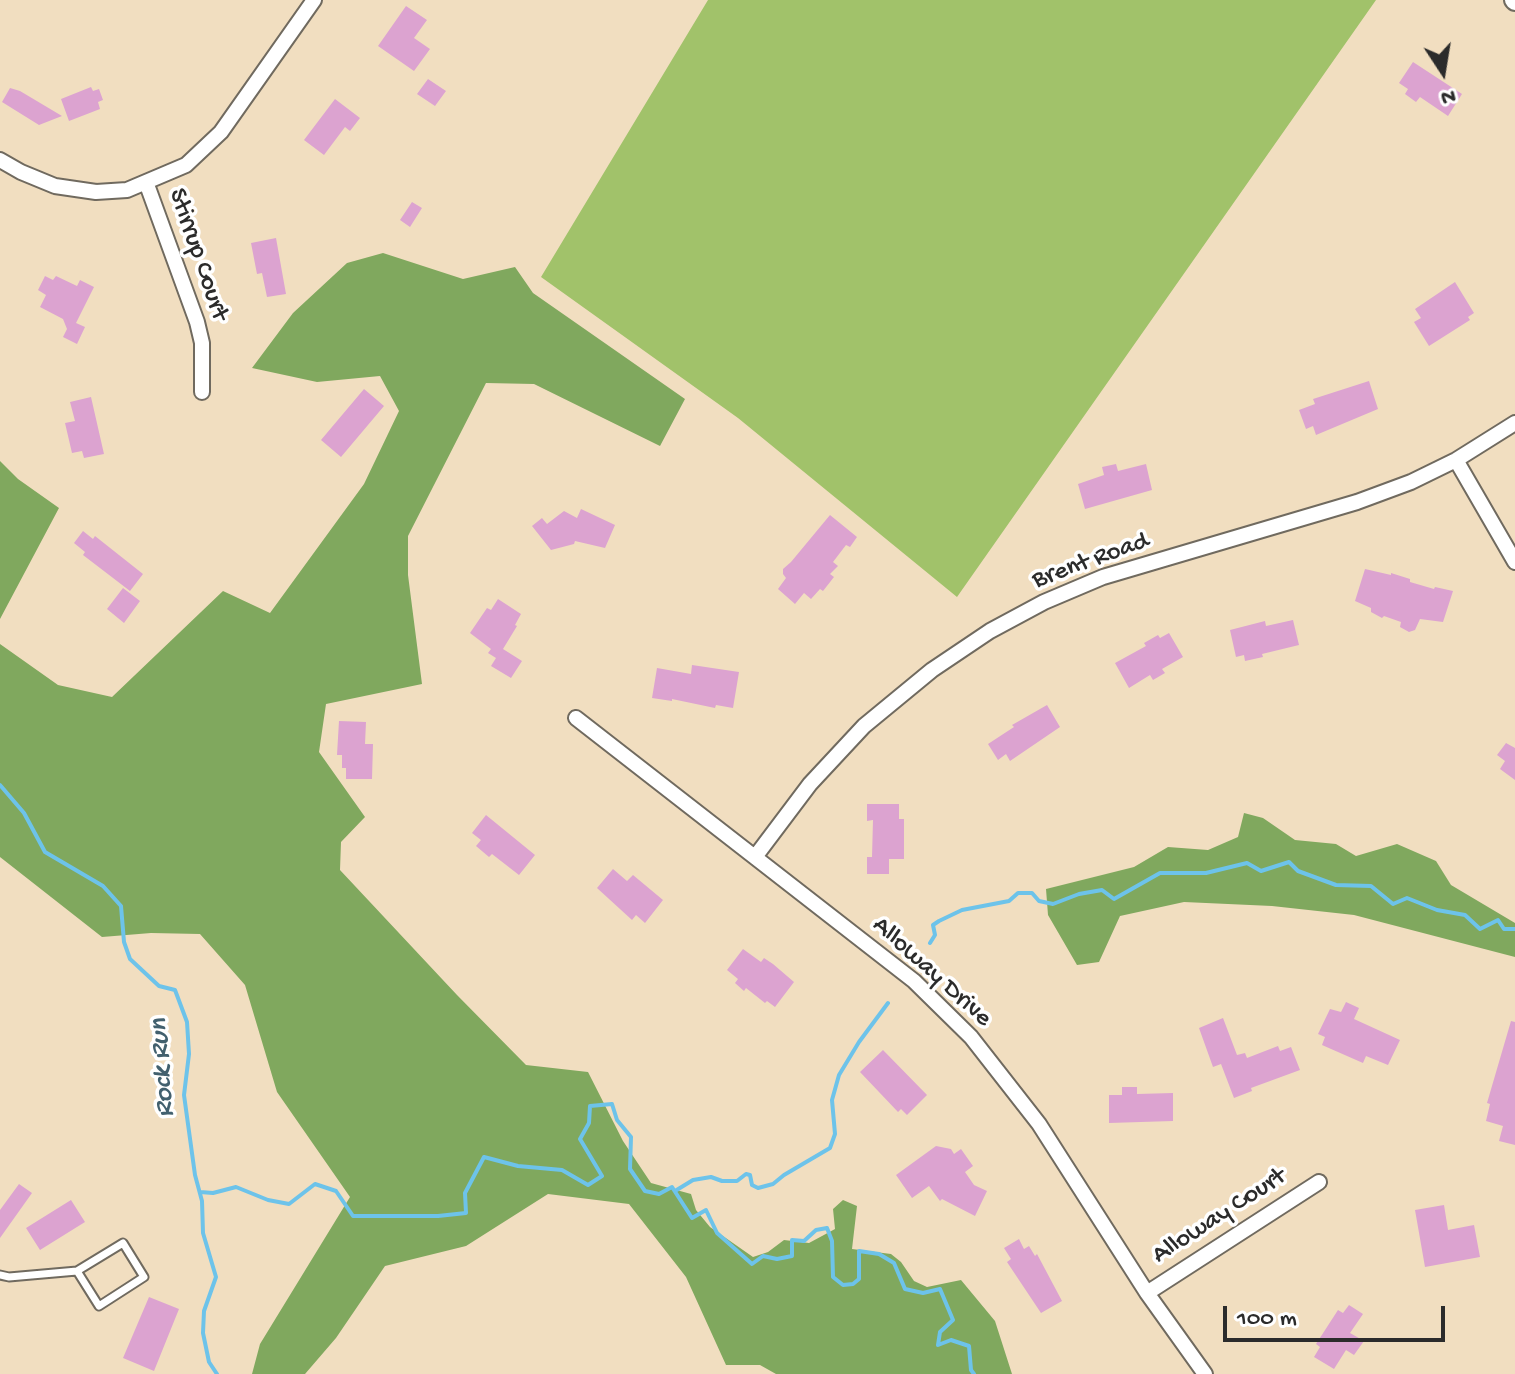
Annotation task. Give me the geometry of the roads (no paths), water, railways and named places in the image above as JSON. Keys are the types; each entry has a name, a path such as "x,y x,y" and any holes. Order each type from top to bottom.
{"street":[{"path":"0,160 55,186 96,192 127,190 186,165 221,132 314,0"},
{"name":"Stirrup Court","path":"146,182 197,322 202,343 202,392"},
{"name":"Brent Road","path":"755,857 810,784 864,726 932,670 990,631 1044,602 1103,577 1357,502 1411,482 1456,460 1515,423"},
{"path":"1456,460 1515,562"},
{"name":"Alloway Drive","path":"576,718 914,981 971,1037 1039,1124 1147,1293 1205,1374"},
{"name":"Alloway Court","path":"1147,1293 1319,1182"}],"lane":[{"path":"0,1275 9,1277 77,1271 123,1243 144,1277 99,1306 77,1271"}],"waterway":[{"name":"Rock Run","path":"0,785 24,813 45,852 103,886 121,906 124,942 130,959 159,986 175,990 187,1022 189,1054 184,1095 195,1175 202,1201 203,1233 216,1277 204,1311 203,1333 209,1362 217,1374"},
{"path":"930,943 935,935 933,925 939,921 962,910 1009,901 1018,893 1032,893 1039,901 1053,904 1079,894 1102,890 1114,899 1160,873 1206,873 1247,863 1261,871 1289,862 1298,871 1336,885 1371,886 1393,904 1407,898 1437,910 1465,915 1480,929 1498,920 1504,929 1515,929"},
{"path":"675,1191 693,1180 711,1177 737,1181 746,1174 750,1175 752,1185 758,1188 773,1184 830,1148 835,1134 832,1100 839,1075 888,1003"},
{"path":"200,1192 213,1193 236,1187 268,1200 289,1204 315,1184 336,1191 353,1216 466,1213 465,1193 484,1157 518,1166 562,1170 588,1185 602,1176 580,1139 589,1123 590,1106 612,1104 617,1120 631,1137 630,1169 645,1191 659,1194 672,1187 692,1218 706,1210 717,1233 752,1264 763,1256 777,1259 792,1256 792,1240 804,1241 816,1230 827,1228 832,1241 833,1277 843,1285 853,1284 859,1279 859,1251 879,1254 894,1263 905,1289 923,1293 940,1289 953,1320 940,1332 938,1345 951,1340 969,1346 974,1374"}]}
